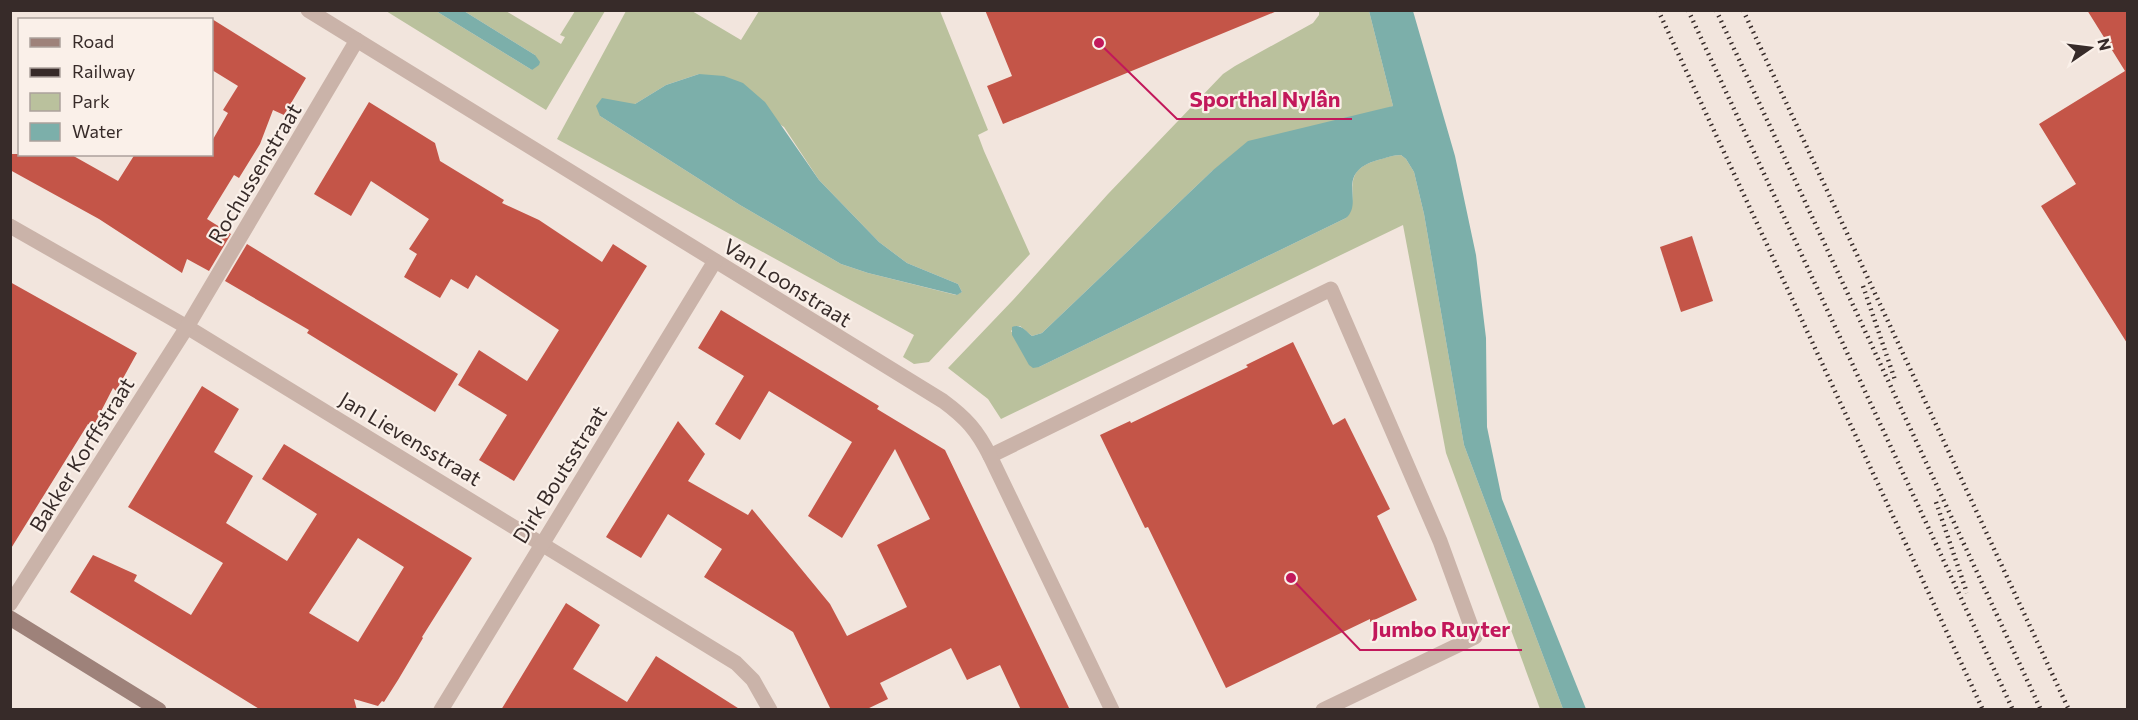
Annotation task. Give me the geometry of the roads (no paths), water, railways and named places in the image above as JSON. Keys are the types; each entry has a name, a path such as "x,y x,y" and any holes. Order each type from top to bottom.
{"street":[{"name":"Van Loonstraat","path":"308,10 964,416 979,434 1112,710"},
{"name":"Rochussenstraat","path":"187,327 357,40"},
{"name":"Jan Lievensstraat","path":"10,226 187,327 736,663 753,680 770,710"},
{"name":"Dirk Boutsstraat","path":"441,710 715,261"},
{"path":"990,456 1331,289 1440,541 1475,637 1323,710"},
{"name":"Bakker Korffstraat","path":"10,604 187,327"},
{"path":"10,618 159,710"}],"water":[{"path":"436,11 464,11 535,55 540,62 539,65 532,70"},
{"path":"1369,11 1413,11 1455,156 1476,255 1486,338 1487,427 1502,499 1586,709 1563,709 1464,445 1424,214 1414,172 1401,155 1378,160 1357,172 1352,188 1353,204 1346,218 1039,367 1033,368 1029,365 1012,335 1012,327 1015,326 1023,328 1032,336 1042,333 1212,171 1248,141 1393,106"},
{"path":"699,74 724,76 743,83 765,102 819,180 879,242 907,263 958,284 962,292 957,295 841,264 740,205 600,116 596,106 602,98 635,104 666,85"}],"railway":[{"path":"1658,10 1983,710"},
{"path":"1688,10 2013,710"},
{"path":"1716,10 2041,710"},
{"path":"1743,10 2069,710"},
{"path":"1863,286 1895,380"},
{"path":"1936,502 1967,593"}],"place":[{"name":"Sporthal Nylân","path":"1099,43"},
{"name":"Jumbo Ruyter","path":"1291,578"}]}
